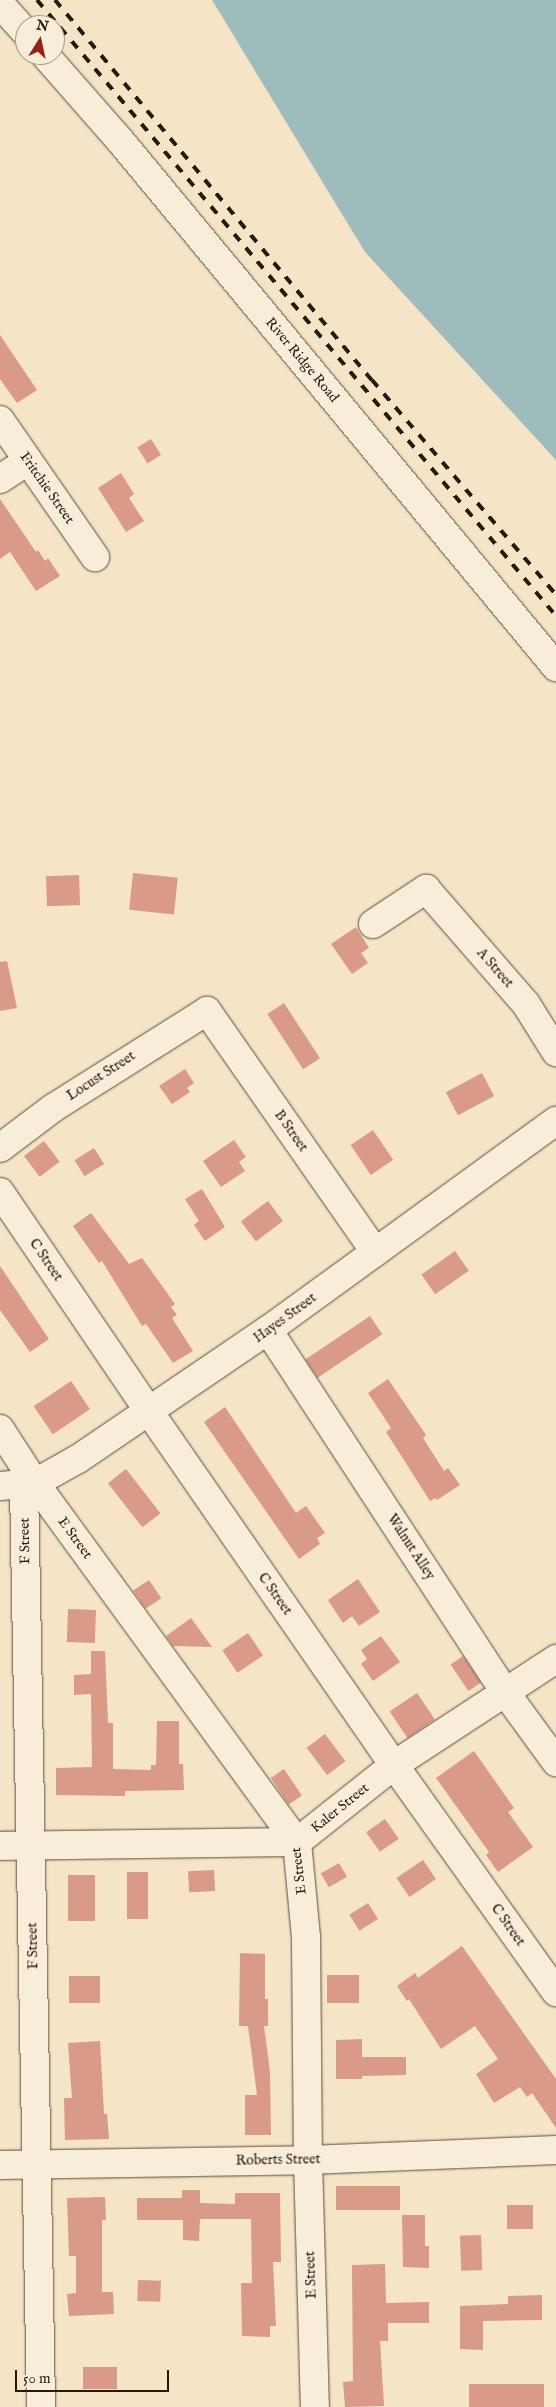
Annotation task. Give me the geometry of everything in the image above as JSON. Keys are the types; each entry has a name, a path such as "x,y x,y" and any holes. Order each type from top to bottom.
{"street":[{"path":"0,4 15,21"},
{"name":"River Ridge Road","path":"54,65 124,145 556,667"},
{"name":"Fritchie Street","path":"0,420 95,557"},
{"path":"0,480 28,461"},
{"name":"A Street","path":"373,924 426,889 526,1004 556,1052"},
{"name":"Locust Street","path":"0,1148 53,1108 206,1011"},
{"name":"B Street","path":"206,1011 375,1252"},
{"name":"Hayes Street","path":"20,1485 78,1459 268,1330 556,1121"},
{"name":"C Street","path":"0,1192 148,1410 394,1765 556,1992"},
{"name":"Walnut Alley","path":"268,1330 505,1692 556,1762"},
{"name":"E Street","path":"0,1429 20,1485 297,1842 306,1937 308,2160 315,2407"},
{"name":"F Street","path":"20,1485 31,1845 41,2407"},
{"name":"Kaler Street","path":"0,1846 297,1842 394,1765 556,1659"},
{"name":"Roberts Street","path":"0,2165 308,2160 556,2150"}],"water":[{"path":"212,0 556,0 556,460 365,252"}],"building":[{"path":"0,335 37,390 17,403 0,379"},
{"path":"151,439 161,455 147,464 137,447"},
{"path":"121,473 134,494 129,498 144,521 126,532 98,488"},
{"path":"0,499 36,552 38,550 45,561 48,558 60,576 36,591 10,552 0,559"},
{"path":"133,873 178,878 174,915 129,910"},
{"path":"79,875 80,905 47,906 46,876"},
{"path":"356,927 369,948 361,953 368,963 352,974 331,944"},
{"path":"7,961 17,1008 0,1011 0,962"},
{"path":"284,1003 320,1058 303,1069 267,1014"},
{"path":"185,1069 194,1083 187,1088 190,1092 172,1104 159,1086"},
{"path":"482,1073 494,1096 458,1115 446,1092"},
{"path":"373,1130 393,1160 371,1175 351,1145"},
{"path":"234,1140 246,1157 239,1162 245,1171 221,1187 203,1161"},
{"path":"44,1141 60,1162 40,1177 24,1156"},
{"path":"94,1148 104,1164 85,1176 74,1160"},
{"path":"202,1189 225,1227 205,1241 194,1225 199,1221 185,1199"},
{"path":"268,1201 283,1221 256,1241 241,1221"},
{"path":"91,1213 129,1264 142,1258 175,1304 171,1307 177,1315 172,1318 193,1351 173,1363 146,1324 142,1326 102,1261 99,1263 73,1226"},
{"path":"455,1251 469,1271 435,1294 421,1275"},
{"path":"0,1266 49,1339 30,1352 0,1310"},
{"path":"370,1316 382,1334 318,1378 305,1360"},
{"path":"388,1379 426,1435 423,1438 444,1471 448,1468 460,1485 437,1500 436,1498 430,1501 386,1432 391,1428 368,1393"},
{"path":"71,1381 90,1409 53,1434 34,1406"},
{"path":"225,1407 296,1513 306,1506 325,1533 317,1538 320,1544 299,1559 204,1422"},
{"path":"126,1469 160,1513 142,1527 108,1483"},
{"path":"358,1579 380,1612 359,1626 352,1616 343,1623 328,1600"},
{"path":"149,1580 161,1598 146,1609 133,1591"},
{"path":"68,1609 96,1610 95,1643 67,1642"},
{"path":"191,1618 212,1647 173,1646 166,1636"},
{"path":"248,1633 263,1655 237,1673 222,1650"},
{"path":"381,1636 400,1662 373,1681 361,1664 367,1659 361,1650"},
{"path":"91,1651 105,1651 108,1723 113,1723 113,1769 151,1770 151,1765 156,1765 157,1721 179,1721 179,1764 183,1764 184,1790 125,1791 125,1796 56,1795 56,1768 92,1767 91,1694 74,1695 74,1675 91,1674"},
{"path":"463,1656 481,1683 468,1691 451,1664"},
{"path":"417,1693 435,1720 408,1738 390,1711"},
{"path":"325,1734 345,1761 327,1775 307,1748"},
{"path":"474,1751 514,1808 508,1812 533,1847 498,1872 486,1855 489,1852 436,1778"},
{"path":"284,1769 302,1796 289,1804 271,1778"},
{"path":"385,1819 399,1839 380,1852 366,1832"},
{"path":"423,1860 436,1879 409,1897 396,1878"},
{"path":"339,1863 347,1877 329,1887 321,1874"},
{"path":"214,1870 215,1891 189,1892 188,1871"},
{"path":"127,1872 148,1872 148,1919 127,1919"},
{"path":"68,1875 95,1875 95,1921 68,1921"},
{"path":"368,1903 378,1919 359,1931 349,1915"},
{"path":"462,1946 556,2079 556,2128 532,2093 527,2097 520,2087 494,2103 476,2074 498,2059 475,2026 441,2049 409,1999 407,2001 397,1986 415,1973 418,1978"},
{"path":"240,1953 265,1954 265,1999 268,1999 268,2026 264,2026 270,2072 271,2135 245,2135 245,2095 257,2095 248,2026 239,2026"},
{"path":"327,1975 359,1975 359,2003 327,2003"},
{"path":"69,1976 100,1976 100,2003 69,2003"},
{"path":"362,2039 362,2057 406,2057 406,2075 362,2076 362,2079 336,2079 336,2040"},
{"path":"100,2041 104,2114 107,2114 109,2139 65,2140 64,2098 72,2098 68,2043"},
{"path":"336,2186 400,2186 400,2210 336,2210"},
{"path":"182,2190 200,2190 200,2203 235,2204 235,2193 280,2193 281,2262 273,2262 276,2326 270,2326 270,2337 242,2336 241,2283 252,2283 251,2219 200,2219 199,2241 183,2240 183,2220 137,2220 137,2198 182,2198"},
{"path":"105,2197 106,2220 102,2220 102,2292 113,2292 114,2314 69,2316 67,2294 76,2293 76,2256 69,2256 67,2198"},
{"path":"507,2205 533,2205 533,2229 507,2229"},
{"path":"402,2215 425,2215 425,2246 429,2246 429,2268 403,2267"},
{"path":"481,2235 482,2270 461,2271 460,2236"},
{"path":"385,2264 386,2303 429,2302 429,2323 388,2323 388,2341 380,2341 384,2406 345,2407 343,2382 353,2381 352,2265"},
{"path":"138,2280 161,2281 160,2302 137,2301"},
{"path":"542,2295 542,2320 483,2321 483,2350 460,2349 460,2306 508,2304 508,2296"},
{"path":"83,2367 117,2367 117,2389 83,2389"},
{"path":"469,2384 544,2384 544,2407 469,2407"}],"railway":[{"path":"37,0 556,616"},
{"path":"55,0 372,380 556,595"}]}
